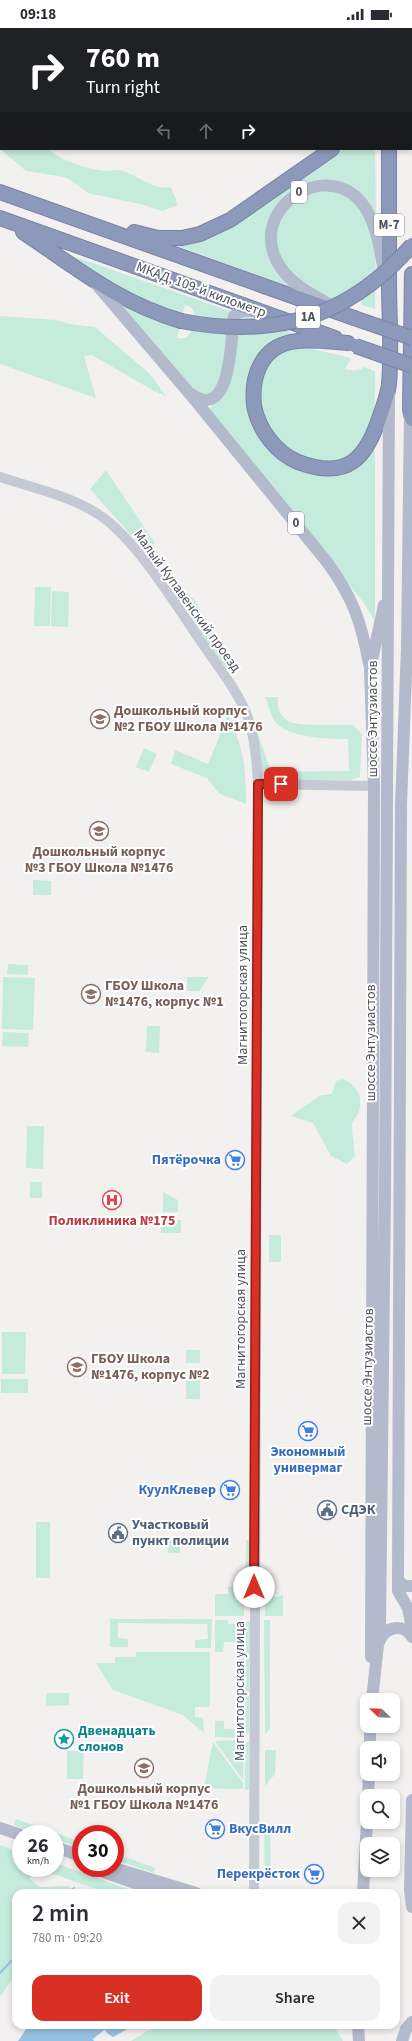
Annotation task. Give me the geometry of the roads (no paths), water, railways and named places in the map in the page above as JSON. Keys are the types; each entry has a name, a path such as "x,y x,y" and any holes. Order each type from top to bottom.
{"highway":[{"path":"58,214 158,238 182,238 200,234 230,220 331,150"},
{"name":"М-7","path":"389,150 389,385"},
{"name":"МКАД, 109-й километр","path":"0,192 58,214 407,336"},
{"name":"МКАД, 109-й километр","path":"2,218 407,365"},
{"name":"0","path":"2,218 91,279"},
{"name":"1A","path":"91,279 145,308 181,321 225,327 256,328 309,317 342,302 372,285 394,266 412,245"},
{"path":"411,414 412,274"},
{"path":"352,344 292,342 280,345 265,356 258,367 254,381 253,398 255,412 262,428 272,442 284,454 312,467 325,469 343,467 356,460 369,445 389,385"}],"main road":[{"name":"0","path":"351,316 304,290 292,280 276,260 272,248 271,233 279,211 287,201 298,192 318,186 340,188 351,194 365,208 372,221 389,301"},
{"name":"0","path":"91,279 190,394 339,579 357,612 370,669"},
{"path":"190,394 199,398 209,399 221,392 226,379 234,316 241,311 260,311"},
{"name":"шоссе Энтузиастов","path":"373,1693 379,1645 385,1238 389,385"},
{"name":"шоссе Энтузиастов","path":"411,414 407,648 401,805 407,860 403,1586 412,1628"},
{"path":"372,1693 370,1610 374,786 370,669 389,578"},
{"path":"407,648 412,635"},
{"path":"387,862 407,860"},
{"path":"379,1645 384,1633 391,1629 403,1629 412,1637"},
{"path":"412,1800 410,1890 412,1907"},
{"path":"0,1828 12,1832"},
{"path":"363,1889 367,1829"},
{"path":"0,1836 12,1840"},
{"path":"124,1871 183,1889"},
{"path":"118,1877 152,1889"},
{"path":"402,2041 406,2029 412,2022"},
{"path":"358,2029 359,2041"}],"street":[{"name":"Малый Купавенский проезд","path":"0,477 83,506 112,525 123,535 160,583 231,687 247,716 253,742"},
{"name":"Магнитогорская улица","path":"253,742 258,784 254,1889"},
{"path":"258,784 374,786"},
{"path":"249,1889 254,1881"}],"water":[{"path":"26,2029 86,2029 94,2041 18,2041"},
{"path":"104,2029 128,2029 113,2037"}],"waterway":[{"path":"0,1973 12,1960"},
{"path":"80,2041 95,2029"}],"place":[{"name":"Дошкольный корпус №2 ГБОУ Школа №1476","path":"100,719"},
{"name":"Дошкольный корпус №3 ГБОУ Школа №1476","path":"99,831"},
{"name":"ГБОУ Школа №1476, корпус №1","path":"91,994"},
{"name":"Пятёрочка","path":"235,1160"},
{"name":"Поликлиника №175","path":"112,1200"},
{"name":"ГБОУ Школа №1476, корпус №2","path":"77,1367"},
{"name":"Экономный универмаг","path":"308,1431"},
{"name":"КуулКлевер","path":"230,1490"},
{"name":"СДЭК","path":"327,1510"},
{"name":"Участковый пункт полиции","path":"118,1533"},
{"name":"Двенадцать слонов","path":"64,1739"},
{"name":"Дошкольный корпус №1 ГБОУ Школа №1476","path":"144,1768"},
{"name":"ВкусВилл","path":"215,1829"},
{"name":"Перекрёсток","path":"314,1874"}]}
